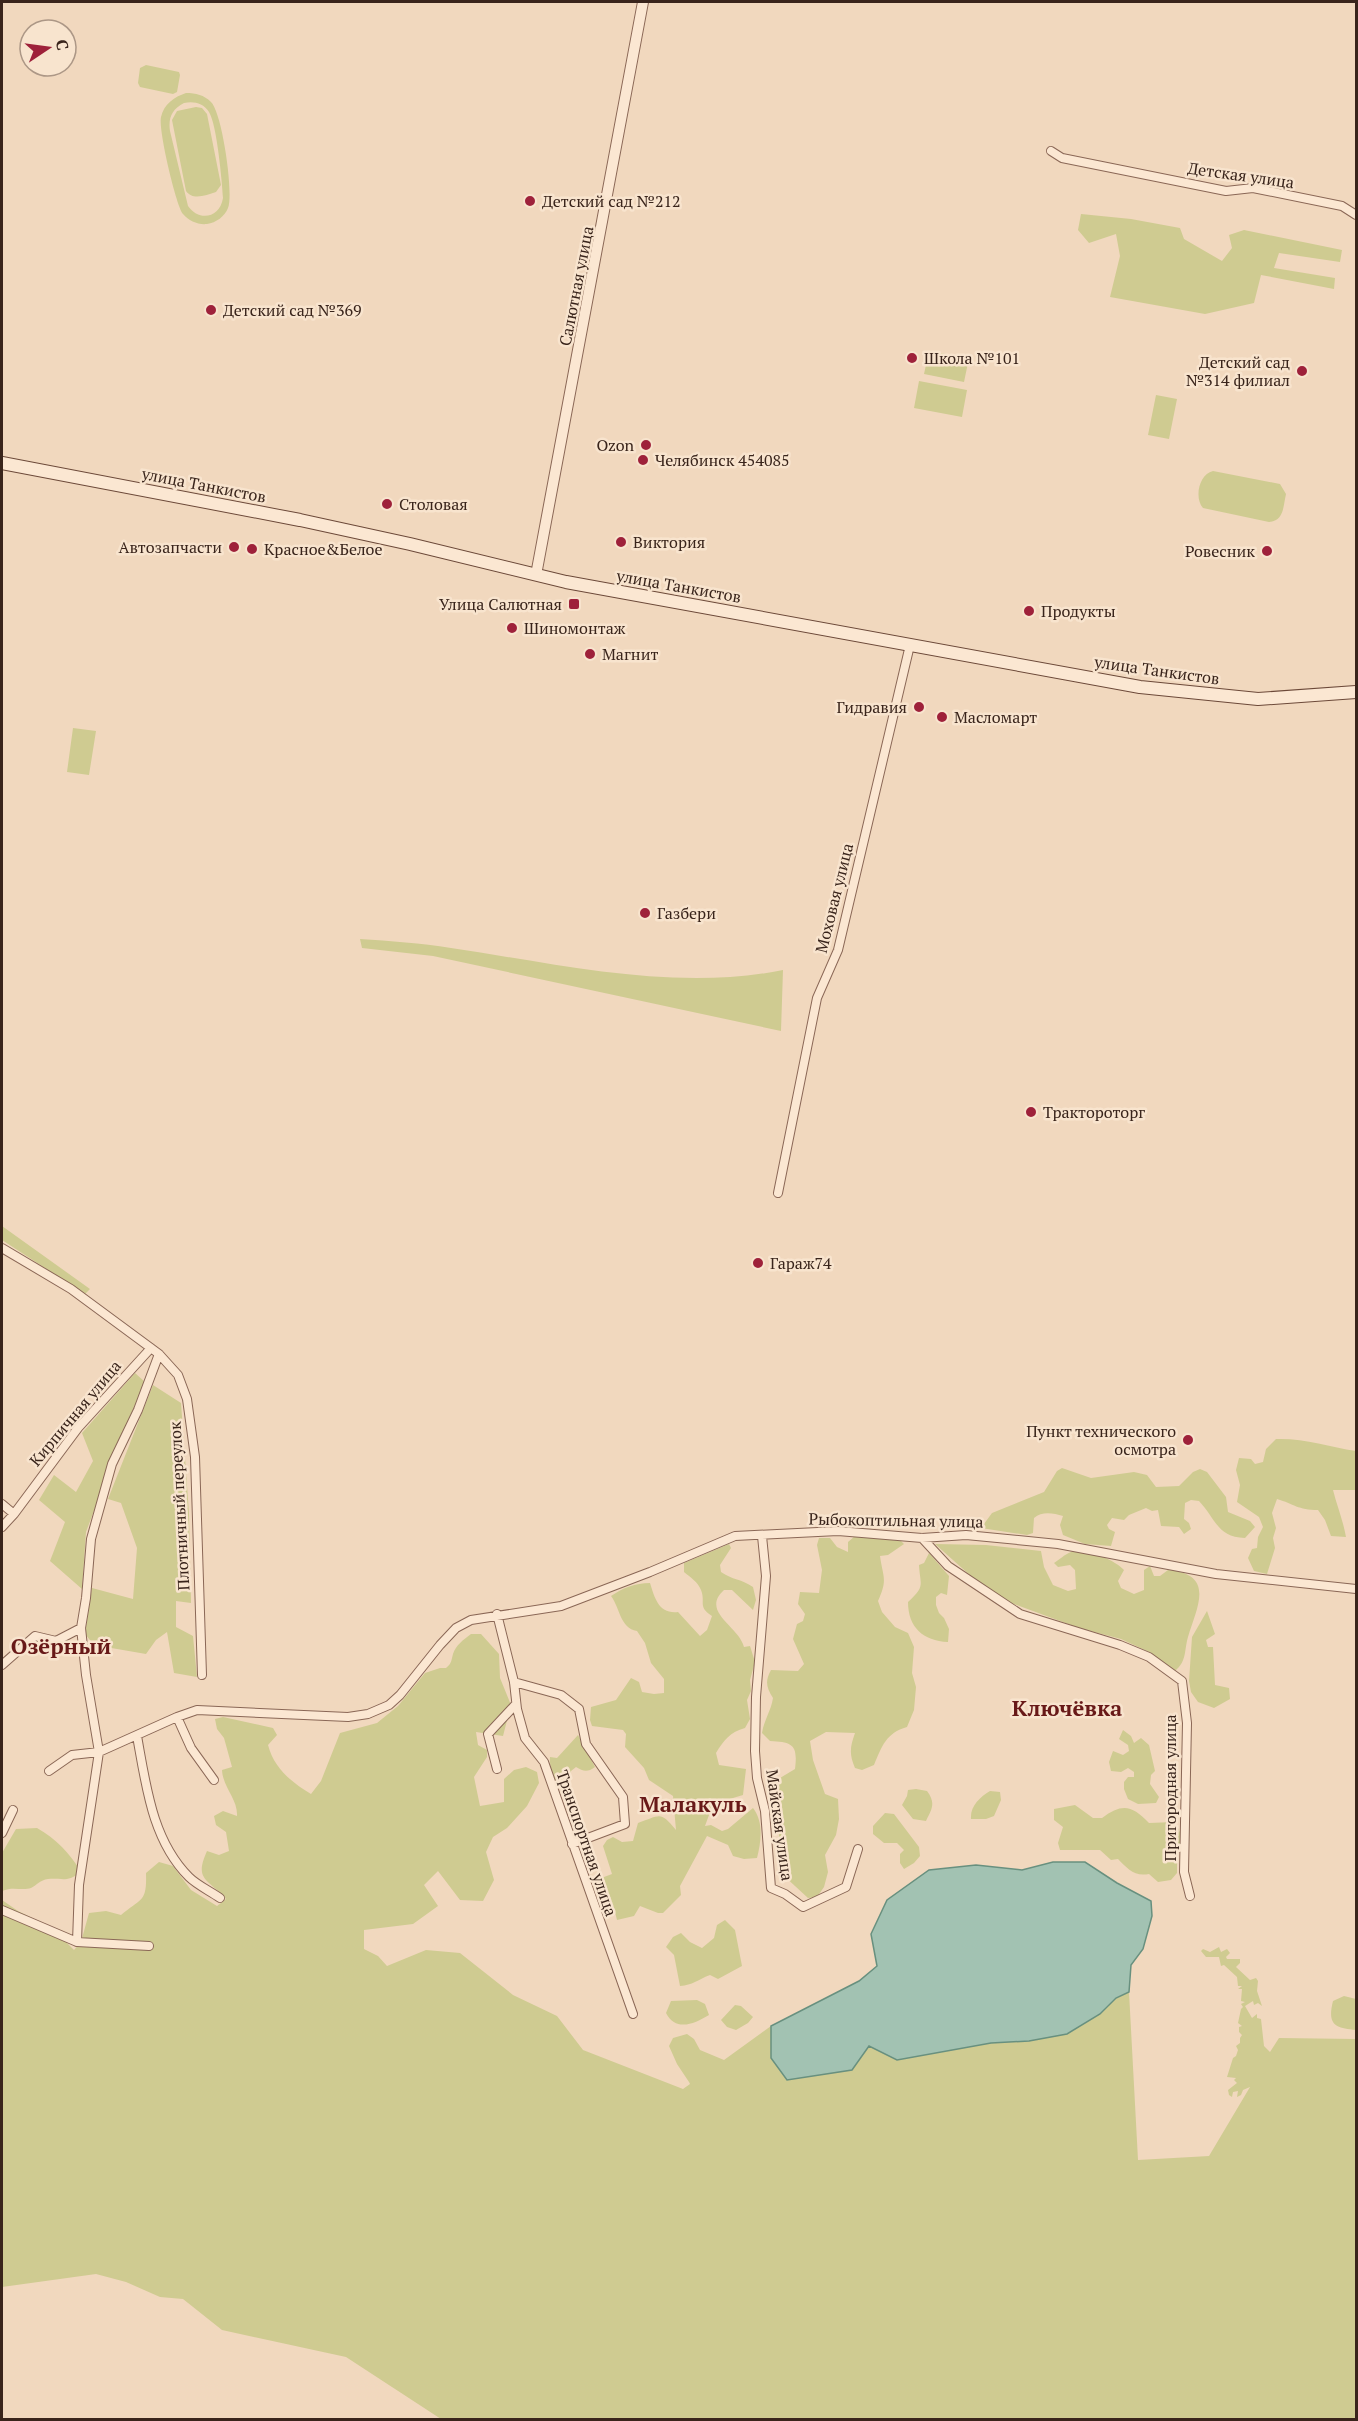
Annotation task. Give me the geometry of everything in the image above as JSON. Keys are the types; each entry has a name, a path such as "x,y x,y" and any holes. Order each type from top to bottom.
{"main road":[{"name":"улица Танкистов","path":"2,464 311,523 410,544 536,575 1140,687 1258,699 1356,692"}],"street":[{"name":"Салютная улица","path":"536,575 643,2"},
{"name":"Детская улица","path":"1051,151 1062,159 1226,191 1254,188 1342,206 1356,215"},
{"name":"Моховая улица","path":"778,1193 817,998 838,950 909,645"},
{"name":"Плотничный переулок","path":"2,1251 70,1290 159,1354 178,1375 187,1399 195,1457 202,1675"},
{"name":"Кирпичная улица","path":"2,1527 78,1428 151,1348"},
{"path":"77,1942 79,1885 99,1752 86,1675 81,1628 91,1539 112,1464 138,1410 159,1354"},
{"path":"2,1504 14,1514"},
{"name":"Рыбокоптильная улица","path":"49,1771 72,1755 99,1752 197,1710 348,1717 368,1714 389,1705 400,1695 426,1661 456,1628 471,1620 497,1614 561,1606 735,1536 838,1531 922,1538 966,1535 1058,1544 1216,1574 1356,1589"},
{"name":"Майская улица","path":"762,1536 766,1576 756,1697 755,1751 757,1778 765,1811 771,1888 785,1894 803,1908 846,1887 858,1849"},
{"name":"Пригородная улица","path":"922,1538 948,1566 1020,1614 1120,1645 1149,1657 1182,1681 1187,1723 1184,1872 1190,1896"},
{"name":"Транспортная улица","path":"497,1614 525,1738 543,1762 633,2014"},
{"path":"2,1665 35,1636 56,1641 81,1628"},
{"path":"514,1682 561,1695 579,1709 586,1744 622,1797 625,1824 572,1844"},
{"path":"497,1769 488,1734 516,1704"},
{"path":"177,1717 191,1748 214,1780"},
{"path":"137,1736 149,1799 164,1843 189,1878 220,1898"},
{"path":"2,1833 13,1810"},
{"path":"2,1910 77,1942 149,1946"}],"shaded area":[{"path":"146,65 179,72 177,92 173,94 140,87 138,83 140,68"},
{"path":"186,93 206,98 215,109 223,136 228,171 228,208 217,221 204,224 191,221 180,208 162,136 162,112 174,99","holes":["184,103 195,103 207,109 217,140 223,198 218,210 208,216 198,214 188,206 170,131 170,118 174,111"]},
{"path":"202,108 207,114 221,185 216,192 196,197 186,191 172,120 177,111"},
{"path":"1081,214 1131,219 1180,228 1184,239 1222,261 1232,248 1229,235 1244,230 1342,250 1340,262 1279,253 1274,268 1335,278 1334,289 1261,275 1254,303 1205,314 1110,297 1120,256 1116,234 1089,243 1078,230"},
{"path":"929,351 969,358 964,382 924,374"},
{"path":"919,381 967,390 962,417 914,408"},
{"path":"1156,395 1177,399 1169,439 1148,435"},
{"path":"1213,471 1280,484 1286,494 1278,519 1269,522 1203,508 1200,504 1199,487 1204,477"},
{"path":"73,728 96,731 89,775 67,772"},
{"path":"360,939 428,945 575,968 659,977 742,976 783,970 781,1031 433,956 362,948"},
{"path":"2,1226 90,1289 85,1294 2,1240"},
{"path":"135,1373 145,1382 124,1430 86,1532 82,1589 50,1561 65,1522 39,1500 54,1475 76,1492 93,1461 82,1433"},
{"path":"153,1385 181,1403 189,1513 191,1603 176,1601 176,1627 193,1636 197,1677 174,1673 167,1632 156,1640 146,1654 94,1645 85,1634 92,1588 133,1599 137,1548 121,1503 108,1499"},
{"path":"1276,1439 1306,1441 1356,1451 1356,1490 1333,1490 1346,1537 1331,1536 1318,1510 1301,1508 1277,1499 1272,1513 1276,1528 1273,1538 1275,1548 1267,1574 1254,1571 1248,1558 1252,1549 1257,1548 1258,1537 1263,1527 1259,1517 1237,1502 1240,1485 1236,1470 1239,1458 1251,1459 1255,1464 1263,1462 1266,1449"},
{"path":"1062,1468 1091,1478 1134,1472 1147,1475 1156,1487 1179,1486 1193,1472 1200,1469 1207,1472 1226,1497 1228,1512 1250,1521 1255,1527 1245,1538 1228,1534 1218,1526 1199,1501 1191,1500 1185,1503 1184,1519 1189,1523 1191,1529 1184,1534 1179,1527 1161,1526 1158,1510 1152,1511 1146,1508 1129,1515 1124,1520 1112,1518 1107,1525 1115,1532 1111,1546 1085,1544 1063,1535 1060,1525 1063,1516 1052,1513 1040,1514 1034,1518 1033,1533 1027,1535 981,1528 992,1513 1044,1492 1057,1471"},
{"path":"855,1536 901,1541 904,1544 888,1555 880,1556 884,1583 878,1601 882,1612 895,1627 908,1633 914,1647 912,1673 916,1687 914,1710 907,1727 889,1737 882,1746 874,1765 862,1770 855,1768 851,1754 855,1733 826,1732 810,1741 813,1760 825,1794 838,1799 839,1819 836,1835 825,1855 828,1872 824,1887 817,1897 808,1898 782,1874 779,1849 779,1797 774,1789 775,1781 795,1769 796,1755 789,1744 770,1741 762,1733 773,1698 767,1681 771,1670 798,1671 804,1664 793,1639 797,1624 803,1621 805,1614 798,1604 800,1592 819,1593 822,1570 817,1545 819,1538 830,1538 837,1547 848,1552 848,1542"},
{"path":"729,1544 731,1548 720,1565 721,1572 753,1587 756,1600 753,1610 732,1590 724,1590 716,1605 718,1612 741,1639 744,1647 750,1646 755,1662 750,1680 751,1691 747,1700 750,1719 745,1728 728,1737 716,1753 719,1765 746,1769 743,1795 713,1804 705,1826 711,1825 722,1831 728,1829 753,1808 760,1826 757,1858 744,1859 733,1856 728,1845 707,1836 680,1886 681,1895 663,1913 640,1906 634,1916 617,1920 615,1912 603,1913 593,1887 596,1880 612,1874 603,1846 613,1837 622,1842 633,1841 638,1823 660,1816 676,1830 673,1796 649,1780 644,1768 625,1747 626,1734 623,1730 592,1726 590,1720 591,1707 616,1700 631,1678 639,1682 642,1692 664,1693 664,1679 651,1663 645,1643 637,1631 624,1622 611,1596 629,1586 650,1583 656,1600 662,1608 666,1611 678,1612 700,1636 707,1630 712,1616 703,1607 700,1587 684,1572 684,1563"},
{"path":"935,1544 986,1545 1041,1551 1044,1567 1053,1585 1068,1591 1076,1589 1075,1570 1070,1565 1058,1567 1054,1563 1071,1552 1077,1551 1099,1555 1114,1562 1124,1570 1118,1581 1121,1588 1134,1594 1144,1590 1144,1570 1150,1566 1154,1576 1160,1576 1168,1570 1183,1573 1193,1578 1198,1585 1199,1594 1182,1663 1175,1671 1149,1652 1121,1639 1079,1628 1011,1603 981,1585"},
{"path":"929,1553 949,1576 947,1595 941,1593 936,1597 939,1613 949,1629 948,1642 931,1639 924,1635 914,1625 909,1611 908,1602 921,1585 919,1565 924,1563"},
{"path":"1207,1611 1215,1634 1206,1640 1208,1647 1213,1647 1215,1685 1229,1688 1230,1699 1214,1708 1198,1702 1191,1692 1189,1681 1192,1637"},
{"path":"471,1634 481,1634 499,1654 500,1678 511,1705 503,1736 476,1732 478,1745 487,1750 487,1757 474,1777 480,1806 504,1802 504,1779 514,1770 526,1767 537,1772 539,1783 527,1806 507,1828 493,1837 486,1852 494,1880 483,1901 460,1900 438,1871 424,1885 438,1906 413,1924 364,1930 364,1949 378,1956 387,1966 426,1950 460,1953 513,1995 557,2016 583,2050 683,2089 690,2084 669,2046 673,2038 687,2034 694,2039 700,2050 724,2060 771,2026 771,2058 787,2080 819,2074 869,2046 897,2060 991,2043 1029,2041 1100,2014 1116,1998 1129,1992 1138,2160 1209,2156 1250,2087 1243,2090 1237,2097 1238,2091 1233,2092 1232,2097 1229,2095 1228,2090 1237,2083 1234,2080 1236,2078 1227,2077 1238,2050 1236,2046 1240,2043 1242,2035 1239,2027 1242,2026 1238,2023 1243,2007 1241,2004 1245,2002 1241,2001 1242,1989 1238,1989 1242,1986 1238,1986 1237,1977 1224,1965 1221,1966 1219,1957 1206,1957 1201,1951 1203,1949 1210,1952 1219,1947 1221,1952 1227,1949 1230,1953 1227,1959 1240,1959 1236,1967 1250,1980 1256,1978 1258,1981 1257,1991 1262,2006 1258,2003 1254,2005 1253,2001 1245,2006 1252,2018 1257,2014 1257,2018 1261,2019 1264,2046 1270,2052 1279,2038 1356,2039 1356,2419 441,2419 346,2357 222,2330 183,2299 160,2297 126,2282 96,2274 2,2287 2,1900 52,1928 74,1950 81,1942 89,1913 106,1911 121,1915 144,1895 146,1873 159,1862 173,1866 191,1890 217,1906 226,1899 204,1878 203,1861 207,1851 219,1855 229,1851 226,1832 216,1825 214,1816 223,1811 237,1816 237,1810 223,1776 222,1770 232,1767 224,1738 217,1729 215,1719 223,1717 273,1728 277,1735 268,1745 274,1761 290,1779 311,1794 321,1781 340,1733 377,1723 398,1706 425,1673 446,1668 456,1648"},
{"path":"1123,1730 1131,1736 1134,1743 1141,1738 1149,1745 1155,1771 1151,1775 1150,1784 1159,1797 1156,1803 1138,1804 1128,1799 1124,1782 1128,1777 1134,1777 1134,1772 1128,1768 1121,1772 1111,1771 1109,1762 1113,1751 1123,1755 1129,1751 1128,1745 1119,1739"},
{"path":"578,1735 595,1767 585,1771 576,1767 571,1771 569,1784 564,1787 557,1784 550,1757 557,1758"},
{"path":"908,1790 927,1791 931,1799 931,1809 926,1821 913,1819 902,1805"},
{"path":"990,1791 1000,1792 1001,1800 994,1816 986,1819 971,1819 976,1802"},
{"path":"1075,1805 1093,1818 1102,1818 1115,1810 1127,1808 1149,1823 1174,1822 1180,1832 1181,1844 1178,1851 1168,1852 1166,1855 1170,1860 1177,1859 1177,1873 1171,1880 1158,1882 1149,1874 1144,1875 1131,1871 1118,1859 1111,1860 1100,1850 1060,1850 1058,1843 1063,1827 1054,1820 1054,1809"},
{"path":"885,1813 894,1814 919,1847 920,1856 904,1869 900,1863 900,1854 904,1850 897,1843 884,1843 873,1834 873,1826"},
{"path":"37,1828 62,1847 81,1872 68,1879 41,1881 31,1888 2,1891 2,1853 16,1829"},
{"path":"1053,1862 1085,1862 1117,1883 1151,1901 1152,1916 1143,1949 1131,1965 1129,1992 1116,1998 1100,2014 1067,2034 1029,2041 991,2043 897,2060 869,2046 852,2070 787,2080 771,2058 771,2026 859,1981 877,1966 871,1934 887,1900 929,1870 976,1865 1022,1870"},
{"path":"725,1920 735,1930 742,1966 718,1979 710,1975 680,1986 674,1955 666,1947 673,1937 681,1933 690,1942 702,1948 714,1938 717,1925"},
{"path":"1344,1996 1356,1999 1356,2030 1338,2026 1332,2020 1333,2001"},
{"path":"697,2000 705,2004 709,2015 697,2021 686,2024 675,2023 666,2013 671,2001"},
{"path":"735,2005 741,2006 753,2017 736,2030 727,2027 721,2020"}],"place":[{"name":"Детский сад №212","path":"530,201"},
{"name":"Детский сад №369","path":"211,310"},
{"name":"Школа №101","path":"912,358"},
{"name":"Детский сад №314 филиал","path":"1302,371"},
{"name":"Ozon","path":"646,445"},
{"name":"Челябинск 454085","path":"643,460"},
{"name":"Столовая","path":"387,504"},
{"name":"Виктория","path":"621,542"},
{"name":"Автозапчасти","path":"234,547"},
{"name":"Красное&Белое","path":"252,549"},
{"name":"Ровесник","path":"1267,551"},
{"name":"Улица Салютная","path":"574,604"},
{"name":"Продукты","path":"1029,611"},
{"name":"Шиномонтаж","path":"512,628"},
{"name":"Магнит","path":"590,654"},
{"name":"Гидравия","path":"919,707"},
{"name":"Масломарт","path":"942,717"},
{"name":"Газбери","path":"645,913"},
{"name":"Трактороторг","path":"1031,1112"},
{"name":"Гараж74","path":"758,1263"},
{"name":"Пункт технического осмотра","path":"1188,1440"}],"district":[{"name":"Озёрный","path":"61,1646"},
{"name":"Ключёвка","path":"1067,1708"},
{"name":"Малакуль","path":"693,1804"}]}
